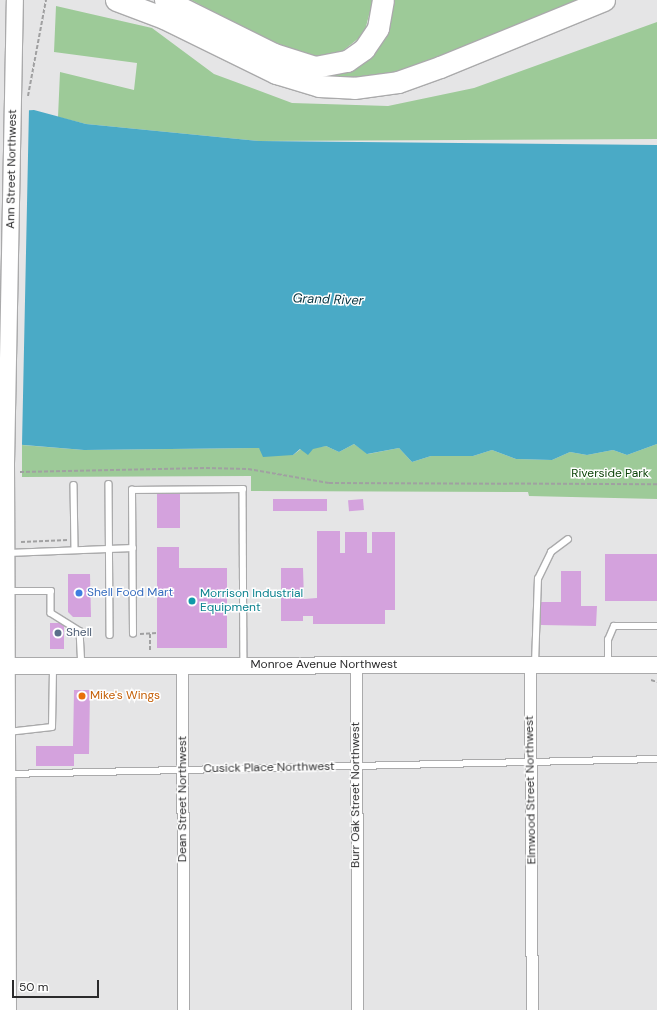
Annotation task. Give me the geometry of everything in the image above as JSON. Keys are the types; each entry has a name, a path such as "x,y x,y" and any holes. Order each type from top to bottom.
{"highway":[{"path":"116,0 164,18 276,73 341,88 398,82 604,0"},
{"path":"165,0 274,54 315,67 347,61 364,49 378,28 383,0"}],"main road":[{"name":"Ann Street Northwest","path":"8,1010 4,774 7,732 3,666 3,570 6,553 3,505 6,463 15,0"},
{"name":"Monroe Avenue Northwest","path":"3,666 244,665 654,667"}],"street":[{"name":"Dean Street Northwest","path":"182,665 183,1010"},
{"name":"Burr Oak Street Northwest","path":"356,666 357,1010"},
{"name":"Elmwood Street Northwest","path":"532,1010 530,762 533,666"}],"lane":[{"path":"109,484 110,635"},
{"path":"74,485 75,549"},
{"path":"133,634 132,490 243,490 244,665"},
{"path":"533,666 538,579 551,552 568,539"},
{"path":"6,553 75,549 133,548"},
{"path":"3,591 51,591 51,613 80,631 82,665"},
{"path":"608,666 608,640 614,626 657,626"},
{"path":"7,732 52,727 53,665"},
{"name":"Cusick Place Northwest","path":"4,774 657,759"}],"path":[{"path":"28,102 46,0"},
{"path":"20,474 45,470 206,468 248,470 329,483 657,484"},
{"path":"21,542 75,539"},
{"path":"133,634 157,634"},
{"path":"150,634 150,652"}],"green space":[{"path":"191,0 373,0 364,34 340,53 323,57 298,55"},
{"path":"389,0 585,0 420,68 372,79 318,76 335,74"},
{"path":"56,6 152,28 214,74 292,103 388,106 474,88 657,22 657,139 259,141 86,124 58,117 60,72 134,90 137,63 54,52"},
{"name":"Riverside Park","path":"354,444 368,454 399,448 412,462 431,456 473,456 492,450 516,459 552,460 570,452 587,455 613,450 627,455 657,444 657,499 529,496 528,492 251,491 251,476 22,477 22,445 84,450 259,448 267,454 293,455 301,449 326,446 339,452"}],"water":[{"name":"Grand River","path":"34,110 86,124 259,141 657,145 657,444 627,455 613,450 587,455 570,452 552,460 516,459 492,450 473,456 431,456 412,462 399,448 367,454 354,444 339,452 326,446 313,449 308,455 300,449 293,455 263,457 259,448 84,450 0,443 0,112"}],"pier":[{"path":"29,108 22,447 0,445 0,110"}],"building":[{"path":"157,494 180,494 180,528 157,528"},
{"path":"273,499 327,499 327,511 273,511"},
{"path":"363,499 364,510 349,511 348,500"},
{"path":"317,531 340,531 340,553 345,553 345,532 367,532 367,553 372,553 372,532 395,532 395,610 385,610 385,624 313,624 313,616 303,616 303,621 281,621 281,568 303,568 304,599 317,598"},
{"name":"Morrison Industrial Equipment","path":"157,547 179,547 179,568 227,568 227,648 157,648"},
{"path":"605,554 657,554 657,601 605,601"},
{"path":"561,571 581,571 581,606 597,606 596,626 541,625 541,602 561,602"},
{"name":"Shell Food Mart","path":"68,574 90,574 91,617 73,617 68,612"},
{"path":"50,623 64,623 64,649 50,649"},
{"path":"74,690 90,690 89,754 74,754 74,766 36,766 36,746 73,746"}],"place":[{"name":"Shell Food Mart","path":"79,593"},
{"name":"Morrison Industrial Equipment","path":"192,601"},
{"name":"Shell","path":"58,633"},
{"name":"Mike's Wings","path":"82,696"}]}
